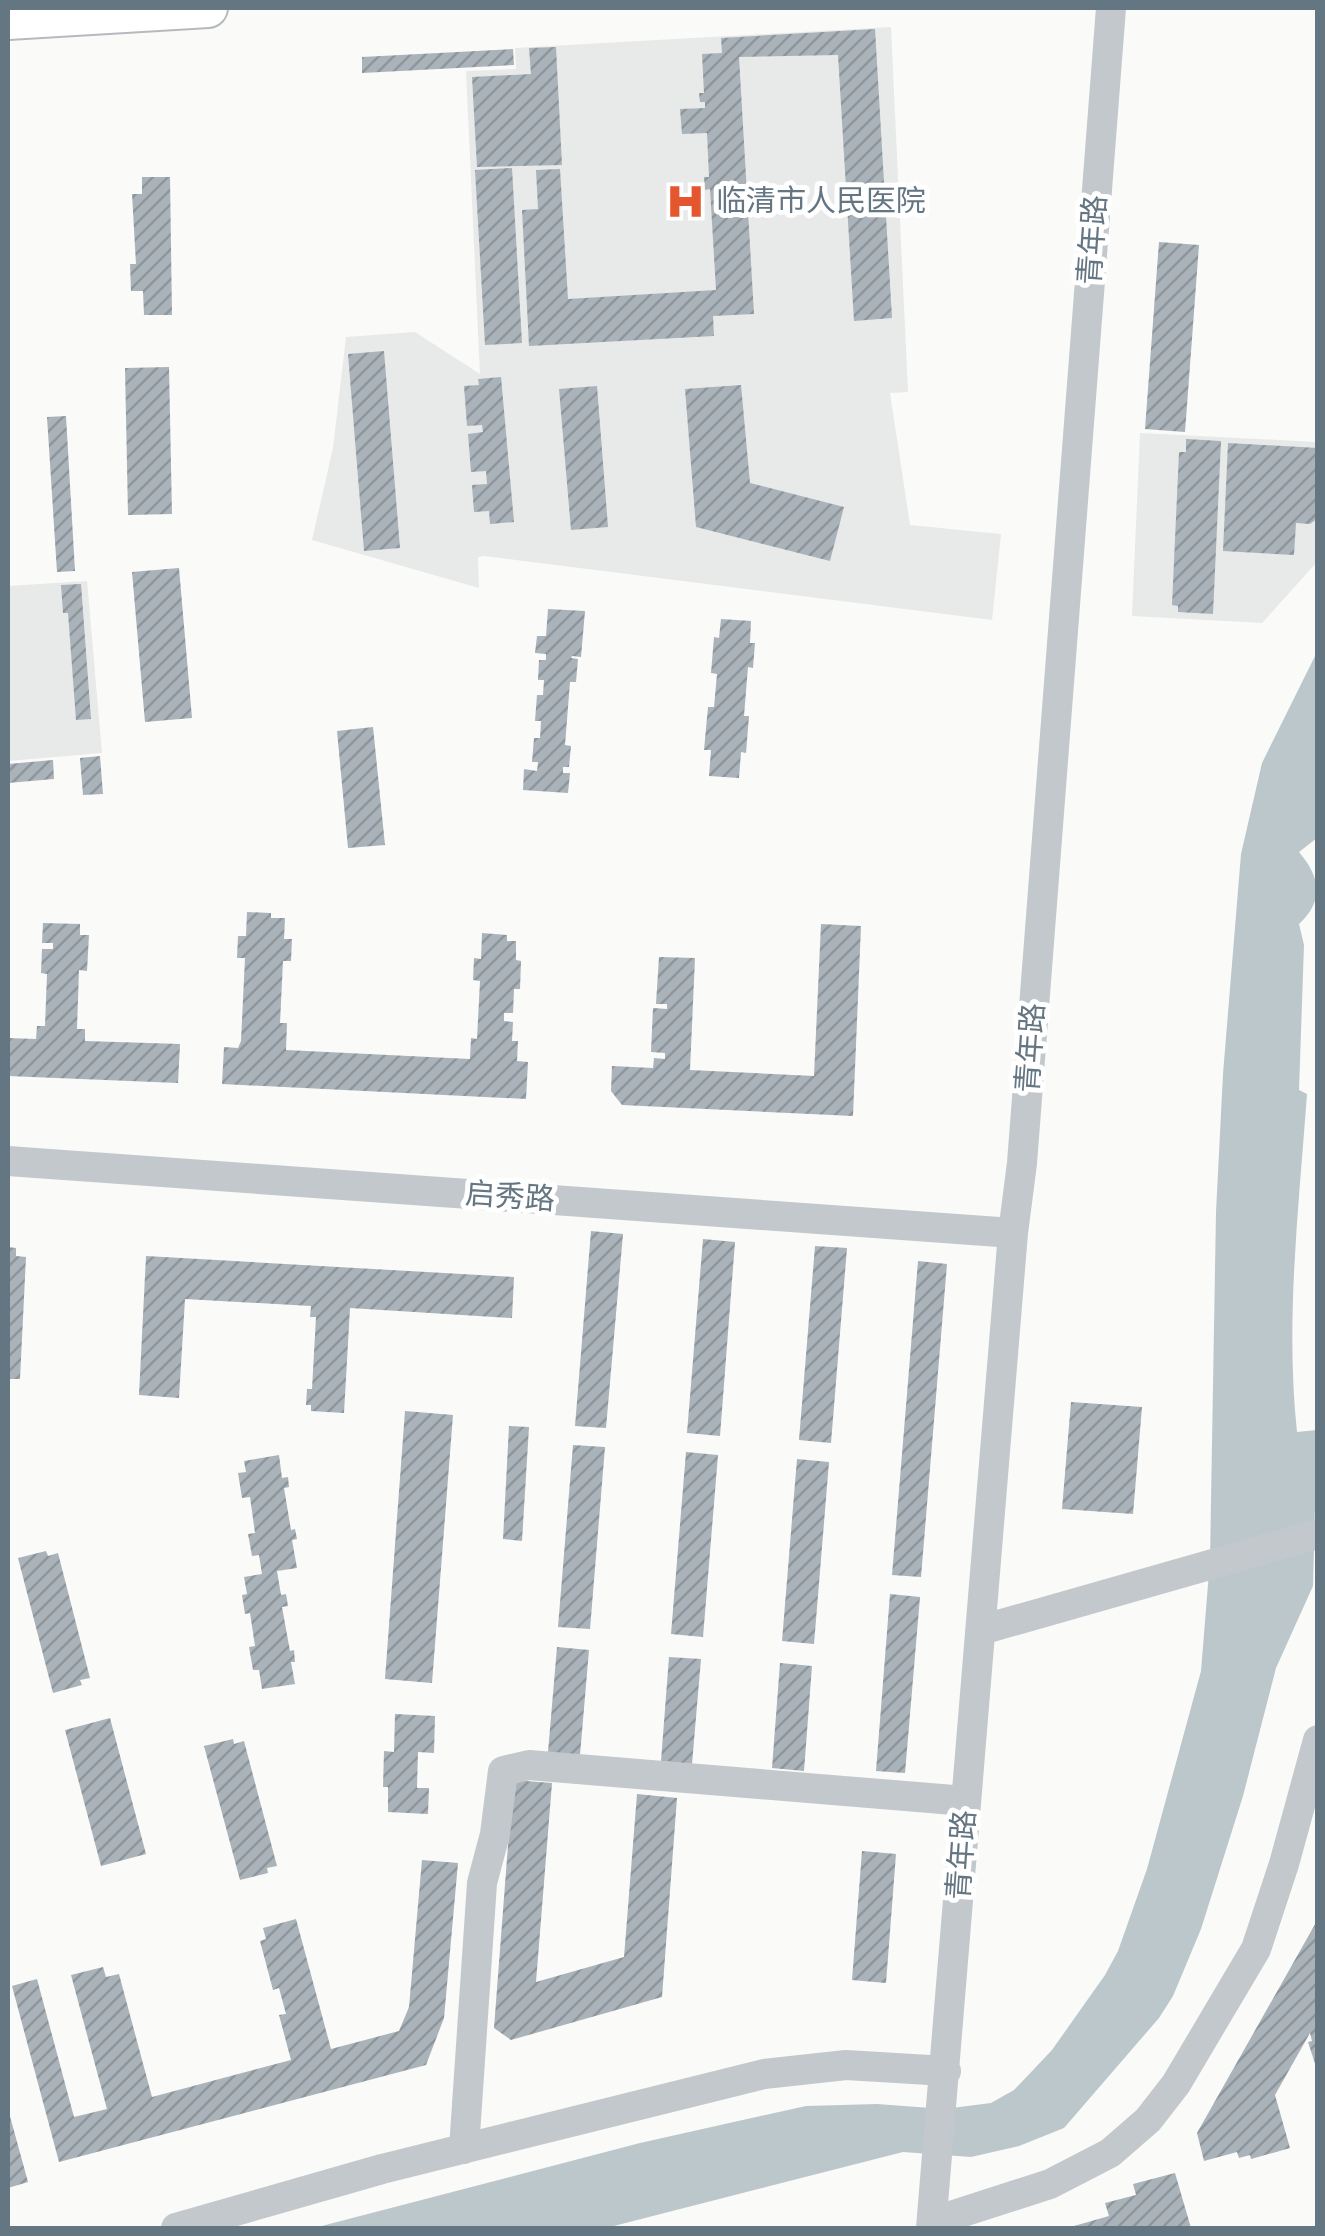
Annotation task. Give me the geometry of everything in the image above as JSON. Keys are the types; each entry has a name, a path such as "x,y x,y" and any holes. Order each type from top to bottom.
{"main road":[{"path":"8,20 208,8"}],"street":[{"name":"青年路","path":"932,2225 1012,1233 1025,1124 1112,8"},
{"name":"启秀路","path":"8,1161 1012,1233"},
{"path":"982,1621 1192,1561 1318,1516"},
{"path":"1192,1561 1318,1534"},
{"path":"932,2225 1050,2184 1110,2153 1148,2120 1176,2084 1256,1949 1318,1740"},
{"path":"464,2148 482,1883 495,1834 503,1770 529,1765 966,1800"},
{"path":"176,2228 464,2148 764,2074 846,2065 945,2079"}],"shaded area":[{"name":"临清市人民医院","path":"891,27 908,392 890,393 910,525 1001,534 992,620 484,556 478,557 479,588 312,540 333,448 346,337 415,332 480,374 466,71 516,69 515,48"},
{"path":"1140,433 1317,442 1317,562 1262,623 1132,616"},
{"path":"87,581 102,753 8,761 8,586"},
{"path":"1317,652 1317,838 1299,852 1312,870 1317,888 1313,906 1299,924 1304,945 1299,1090 1307,1094 1292,1348 1297,1432 1317,1430 1313,1586 1276,1668 1243,1796 1201,1929 1173,1996 1159,2018 1064,2128 1019,2146 971,2157 903,2152 606,2228 314,2228 640,2143 806,2106 877,2104 944,2109 991,2103 1014,2090 1052,2050 1105,1975 1118,1951 1147,1869 1201,1671 1210,1560 1216,1212 1241,854 1262,763"}],"building":[{"path":"875,29 892,318 854,321 838,55 739,57 754,314 713,316 714,336 529,346 522,210 538,209 536,170 560,169 568,299 716,290 710,189 705,190 704,177 709,177 707,133 682,134 680,109 705,108 699,93 704,93 702,54 722,53 721,38"},
{"path":"556,47 562,165 477,167 472,77 531,74 529,48"},
{"path":"513,49 514,65 362,73 362,57"},
{"path":"512,168 522,343 485,345 475,170"},
{"path":"142,177 170,177 172,315 144,315 143,291 131,291 130,264 136,264 132,194 142,194"},
{"path":"1159,242 1199,245 1185,432 1145,429"},
{"path":"384,351 400,548 364,551 348,354"},
{"path":"169,367 172,514 128,515 125,368"},
{"path":"501,377 514,522 490,524 489,511 474,512 472,485 487,484 486,471 471,472 468,434 483,432 482,425 467,426 464,386 479,385 478,379"},
{"path":"741,385 750,483 844,507 830,561 696,527 685,389"},
{"path":"597,386 608,527 571,530 559,389"},
{"path":"66,416 75,571 57,572 47,417"},
{"path":"1186,439 1221,441 1213,614 1178,612 1178,606 1172,605 1179,452 1186,452"},
{"path":"1228,443 1318,448 1318,518 1310,524 1296,523 1294,555 1223,551"},
{"path":"179,568 192,718 145,722 132,572"},
{"path":"81,584 91,719 76,720 68,613 63,613 61,585"},
{"path":"548,609 585,611 581,657 571,658 578,659 576,682 570,682 565,745 571,746 569,767 563,767 563,773 570,773 568,793 523,790 524,769 537,771 538,762 532,762 534,738 540,738 541,721 535,721 537,695 543,695 544,680 538,680 539,660 546,660 546,654 535,653 537,636 546,636"},
{"path":"721,619 751,621 750,643 755,643 753,668 748,667 746,753 741,752 739,778 709,776 711,750 704,750 708,707 714,707 717,674 711,673 714,637 719,638"},
{"path":"373,727 385,845 348,848 337,731"},
{"path":"100,756 103,794 83,795 80,758"},
{"path":"53,760 54,779 8,783 8,764"},
{"path":"247,912 285,918 284,939 292,939 291,961 283,961 280,1023 287,1023 286,1050 470,1059 471,1038 477,1039 480,981 473,980 474,958 481,959 482,933 507,935 507,941 516,941 516,960 521,961 520,989 514,989 513,1013 504,1013 504,1021 513,1022 512,1041 518,1041 517,1061 528,1062 526,1099 222,1084 224,1047 238,1048 241,1041 245,958 237,958 238,936 246,936"},
{"path":"43,923 80,924 80,935 89,935 87,971 79,970 77,1029 85,1029 85,1041 180,1044 178,1083 8,1076 8,1038 36,1039 37,1026 45,1026 47,974 41,973 42,949 53,949 53,943 42,943"},
{"path":"821,924 861,926 853,1116 622,1105 611,1091 612,1066 653,1068 654,1058 665,1059 665,1053 651,1052 653,1008 667,1009 667,1004 656,1004 659,957 695,958 690,1070 814,1076"},
{"path":"591,1231 623,1234 606,1428 575,1426"},
{"path":"703,1239 735,1242 720,1436 687,1433"},
{"path":"815,1246 847,1248 831,1443 799,1440"},
{"path":"8,1247 16,1248 16,1256 26,1257 20,1379 8,1379"},
{"path":"146,1256 514,1277 512,1318 350,1308 344,1413 311,1411 311,1405 306,1405 307,1389 312,1389 316,1317 310,1317 311,1306 185,1299 179,1398 139,1395"},
{"path":"918,1261 947,1264 921,1577 892,1575"},
{"path":"1071,1402 1142,1407 1133,1514 1062,1509"},
{"path":"405,1411 453,1415 432,1683 385,1679"},
{"path":"509,1426 529,1427 522,1541 503,1539"},
{"path":"573,1445 605,1447 590,1629 558,1627"},
{"path":"686,1452 718,1455 703,1637 671,1634"},
{"path":"279,1455 282,1478 288,1477 289,1487 284,1488 291,1530 295,1529 297,1539 292,1540 297,1568 277,1571 281,1595 286,1594 288,1606 282,1607 290,1651 294,1650 295,1662 291,1662 295,1684 262,1689 259,1670 253,1670 249,1647 255,1646 250,1613 245,1614 242,1595 247,1594 244,1577 262,1574 259,1555 252,1556 248,1534 255,1533 250,1497 242,1498 238,1473 246,1472 244,1461"},
{"path":"797,1459 829,1462 814,1644 782,1641"},
{"path":"46,1551 48,1556 58,1553 90,1678 80,1680 82,1685 53,1693 18,1558"},
{"path":"890,1594 920,1597 905,1773 876,1771"},
{"path":"557,1647 589,1650 580,1755 548,1752"},
{"path":"669,1657 701,1659 692,1764 661,1761"},
{"path":"780,1663 812,1666 804,1771 772,1768"},
{"path":"395,1714 435,1716 434,1753 418,1752 417,1788 429,1788 428,1814 388,1812 388,1787 383,1787 384,1751 394,1752"},
{"path":"110,1718 146,1854 101,1866 65,1730"},
{"path":"233,1739 234,1744 244,1741 277,1866 267,1868 268,1873 240,1880 204,1746"},
{"path":"513,1780 552,1783 536,1982 624,1957 637,1794 677,1798 662,1997 511,2040 494,2028"},
{"path":"862,1851 896,1854 886,1983 852,1980"},
{"path":"422,1860 458,1863 444,2018 426,2065 59,2162 12,1986 37,1979 74,2117 107,2109 71,1975 103,1967 106,1977 119,1974 152,2097 291,2060 279,2015 286,2014 279,1988 273,1990 260,1941 266,1939 263,1928 296,1919 331,2049 399,2031 409,2007"},
{"path":"1318,1919 1318,2073 1308,2042 1312,2041 1310,2033 1275,2095 1290,2148 1251,2159 1250,2155 1239,2158 1237,2152 1204,2161 1197,2133"},
{"path":"8,2109 28,2182 8,2188"},
{"path":"1175,2173 1191,2228 1067,2228 1109,2216 1105,2203 1136,2195 1133,2184"}],"place":[{"name":"临清市人民医院","path":"686,201"}]}
